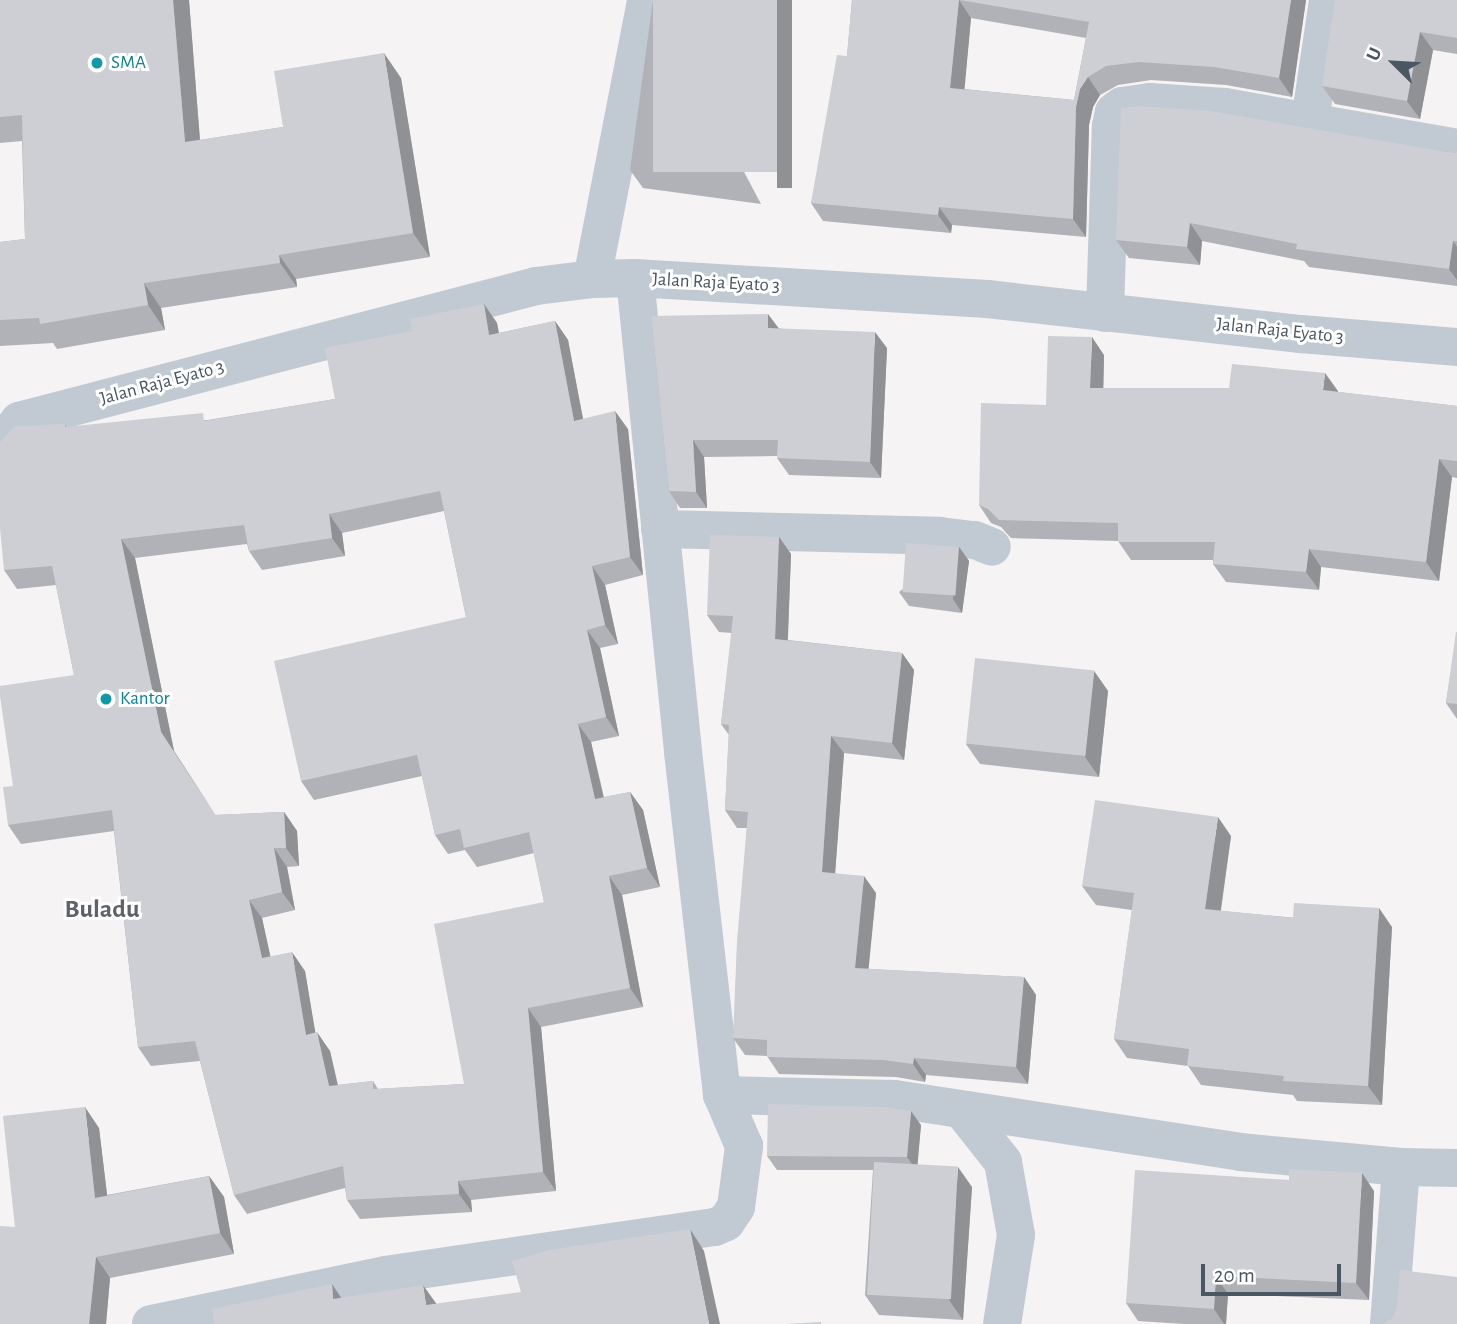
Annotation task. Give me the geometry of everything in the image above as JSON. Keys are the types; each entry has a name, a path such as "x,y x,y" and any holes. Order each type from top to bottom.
{"street":[{"path":"592,279 646,0"},
{"path":"1310,121 1328,0"},
{"path":"1105,313 1114,112 1132,102 1225,107 1457,148"},
{"path":"151,1324 386,1275 715,1227 726,1222 736,1207 744,1146 722,1095 635,278"},
{"name":"Jalan Raja Eyato 3","path":"0,444 19,421 523,289 592,279 635,278 988,299 1457,347"},
{"path":"660,529 928,536 975,540 992,547"},
{"path":"722,1095 895,1099 1103,1128 1240,1152 1401,1167 1457,1168"},
{"path":"962,1110 1003,1162 1016,1235 1002,1324"},
{"path":"1389,1324 1401,1167"}],"building":[{"path":"0,0 173,0 185,142 283,127 274,71 384,53 413,233 279,255 280,263 144,283 148,305 40,324 39,318 0,320 0,242 25,239 22,115 0,117"},
{"path":"653,0 777,0 777,172 653,172"},
{"path":"852,0 959,0 950,88 1074,100 1089,22 960,0 1291,0 1279,78 1214,67 1139,62 1106,66 1088,77 1080,89 1076,107 1073,219 939,207 938,215 811,203 837,55 847,56"},
{"path":"1335,0 1457,0 1457,38 1420,32 1407,101 1322,86"},
{"path":"1138,106 1210,111 1457,153 1457,241 1453,241 1449,269 1296,249 1297,244 1190,223 1187,247 1116,240 1121,108"},
{"path":"484,304 489,335 555,321 574,421 615,411 630,557 592,566 605,625 587,630 606,717 578,724 595,799 630,792 647,868 609,876 630,988 528,1008 543,1172 458,1181 459,1194 347,1200 343,1166 234,1195 195,1041 138,1047 112,810 8,825 3,787 13,786 0,686 74,675 52,566 4,570 0,528 0,442 15,426 65,424 65,427 203,413 204,421 335,399 325,348 412,331 410,319","holes":["440,491 466,617 274,661 301,781 417,755 435,835 460,829 464,848 529,832 544,902 434,924 464,1084 373,1089 373,1081 329,1086 317,1032 306,1035 292,952 262,958 249,900 282,892 274,848 286,848 284,812 215,815 161,732 121,539 244,525 249,551 332,538 329,514"]},
{"path":"768,314 768,328 875,332 870,462 777,458 778,440 693,440 696,492 669,491 651,316"},
{"path":"1048,336 1092,337 1090,388 1229,388 1232,364 1325,373 1323,390 1457,406 1457,461 1439,459 1426,562 1309,549 1306,572 1213,564 1215,542 1118,542 1118,523 999,520 988,509 979,505 981,403 1046,405"},
{"path":"710,535 779,537 775,639 902,653 892,743 831,736 822,872 864,876 855,968 1024,977 1016,1067 914,1058 913,1064 883,1060 767,1057 767,1040 733,1038 737,941 748,812 725,810 729,725 721,724 733,616 707,615"},
{"path":"906,543 959,547 955,596 903,592"},
{"path":"1457,632 1457,704 1446,703"},
{"path":"975,658 1094,671 1085,756 966,744"},
{"path":"1095,800 1218,817 1205,909 1293,918 1294,903 1379,908 1368,1086 1283,1081 1284,1076 1187,1066 1189,1049 1114,1039 1134,893 1082,886"},
{"path":"768,1104 883,1107 911,1111 907,1157 767,1156"},
{"path":"85,1107 95,1198 209,1176 220,1233 96,1257 89,1324 0,1324 0,1226 15,1227 3,1116"},
{"path":"874,1162 958,1166 951,1299 867,1295"},
{"path":"1289,1169 1362,1173 1356,1283 1216,1276 1214,1309 1126,1303 1135,1170 1289,1180"},
{"path":"690,1229 709,1324 214,1324 212,1309 332,1284 333,1299 423,1285 426,1305 521,1292 512,1261 549,1250"},
{"path":"1400,1270 1457,1277 1457,1324 1383,1324 1393,1318 1397,1307"},
{"path":"821,1322 821,1324 785,1324"}],"place":[{"name":"SMA","path":"97,63"},
{"name":"Kantor","path":"106,699"}],"district":[{"name":"Buladu","path":"102,910"}]}
